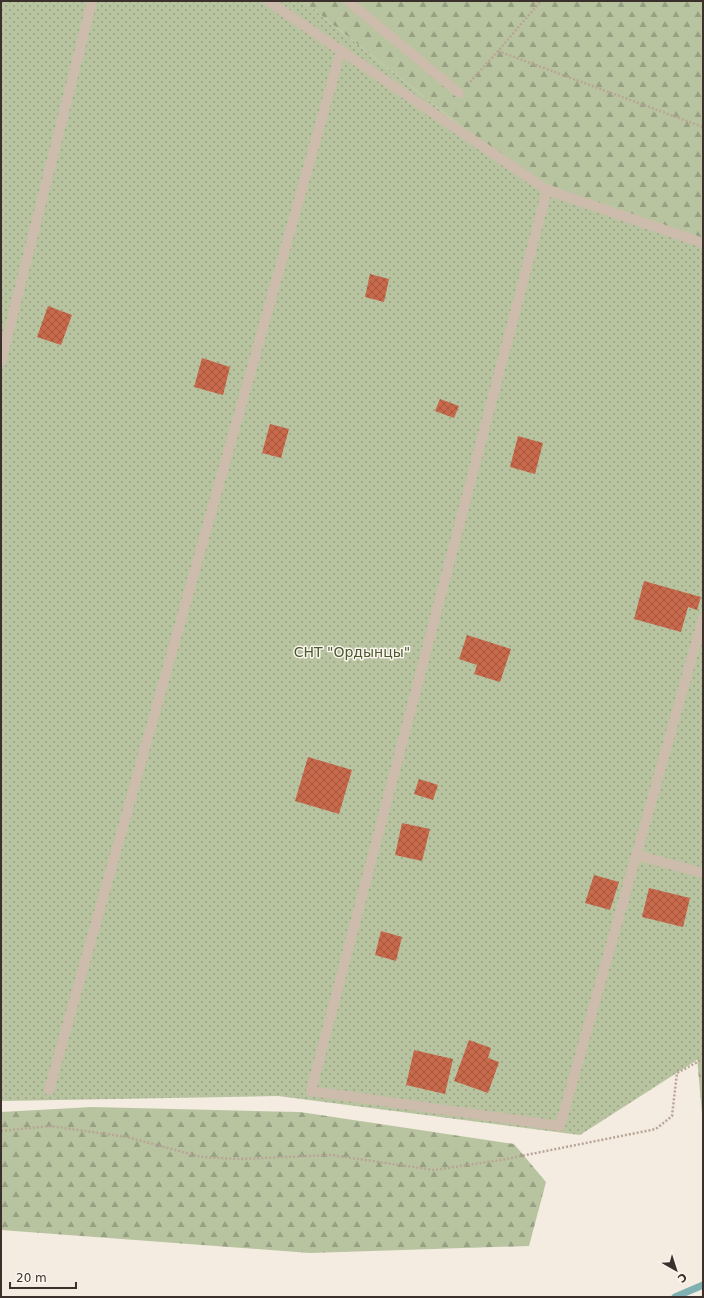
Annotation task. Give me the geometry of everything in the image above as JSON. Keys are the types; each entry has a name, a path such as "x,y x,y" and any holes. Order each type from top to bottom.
{"street":[{"path":"1,362 92,1"},
{"path":"268,1 547,190 703,243"},
{"path":"348,1 459,93"},
{"path":"49,1090 341,50"},
{"path":"547,190 311,1091 560,1126 703,618"},
{"path":"636,855 703,873"}],"path":[{"path":"459,93 541,1"},
{"path":"498,51 703,127"},
{"path":"1,1131 50,1126 127,1137 201,1157 239,1159 331,1155 434,1170 501,1160 656,1129 672,1116 677,1073 703,1059"}],"green space":[{"name":"СНТ \"Ордынцы\"","path":"1,1 303,1 520,173 703,247 703,1056 580,1135 278,1096 1,1101"},
{"path":"303,1 703,1 703,247 520,173"},
{"path":"703,1027 703,1126 695,1033"},
{"path":"92,1107 300,1112 514,1144 546,1182 529,1246 310,1253 1,1230 1,1112"}],"building":[{"path":"370,274 389,279 384,302 365,297"},
{"path":"48,306 72,315 61,345 37,337"},
{"path":"202,358 230,367 223,395 194,387"},
{"path":"440,399 459,406 454,418 435,411"},
{"path":"270,424 289,429 281,458 262,453"},
{"path":"518,436 543,443 535,474 510,467"},
{"path":"644,581 701,597 697,610 688,607 681,632 634,619"},
{"path":"467,635 511,649 500,682 474,674 477,665 459,659"},
{"path":"308,757 352,770 339,814 295,801"},
{"path":"419,779 438,785 433,800 414,794"},
{"path":"402,823 430,829 422,861 395,855"},
{"path":"594,875 619,882 610,910 585,903"},
{"path":"649,888 690,898 683,927 642,917"},
{"path":"381,931 402,937 396,961 375,955"},
{"path":"469,1040 491,1048 488,1058 499,1062 488,1093 454,1081"},
{"path":"414,1050 453,1059 445,1094 406,1085"}],"waterway":[{"path":"675,1297 703,1285"}]}
